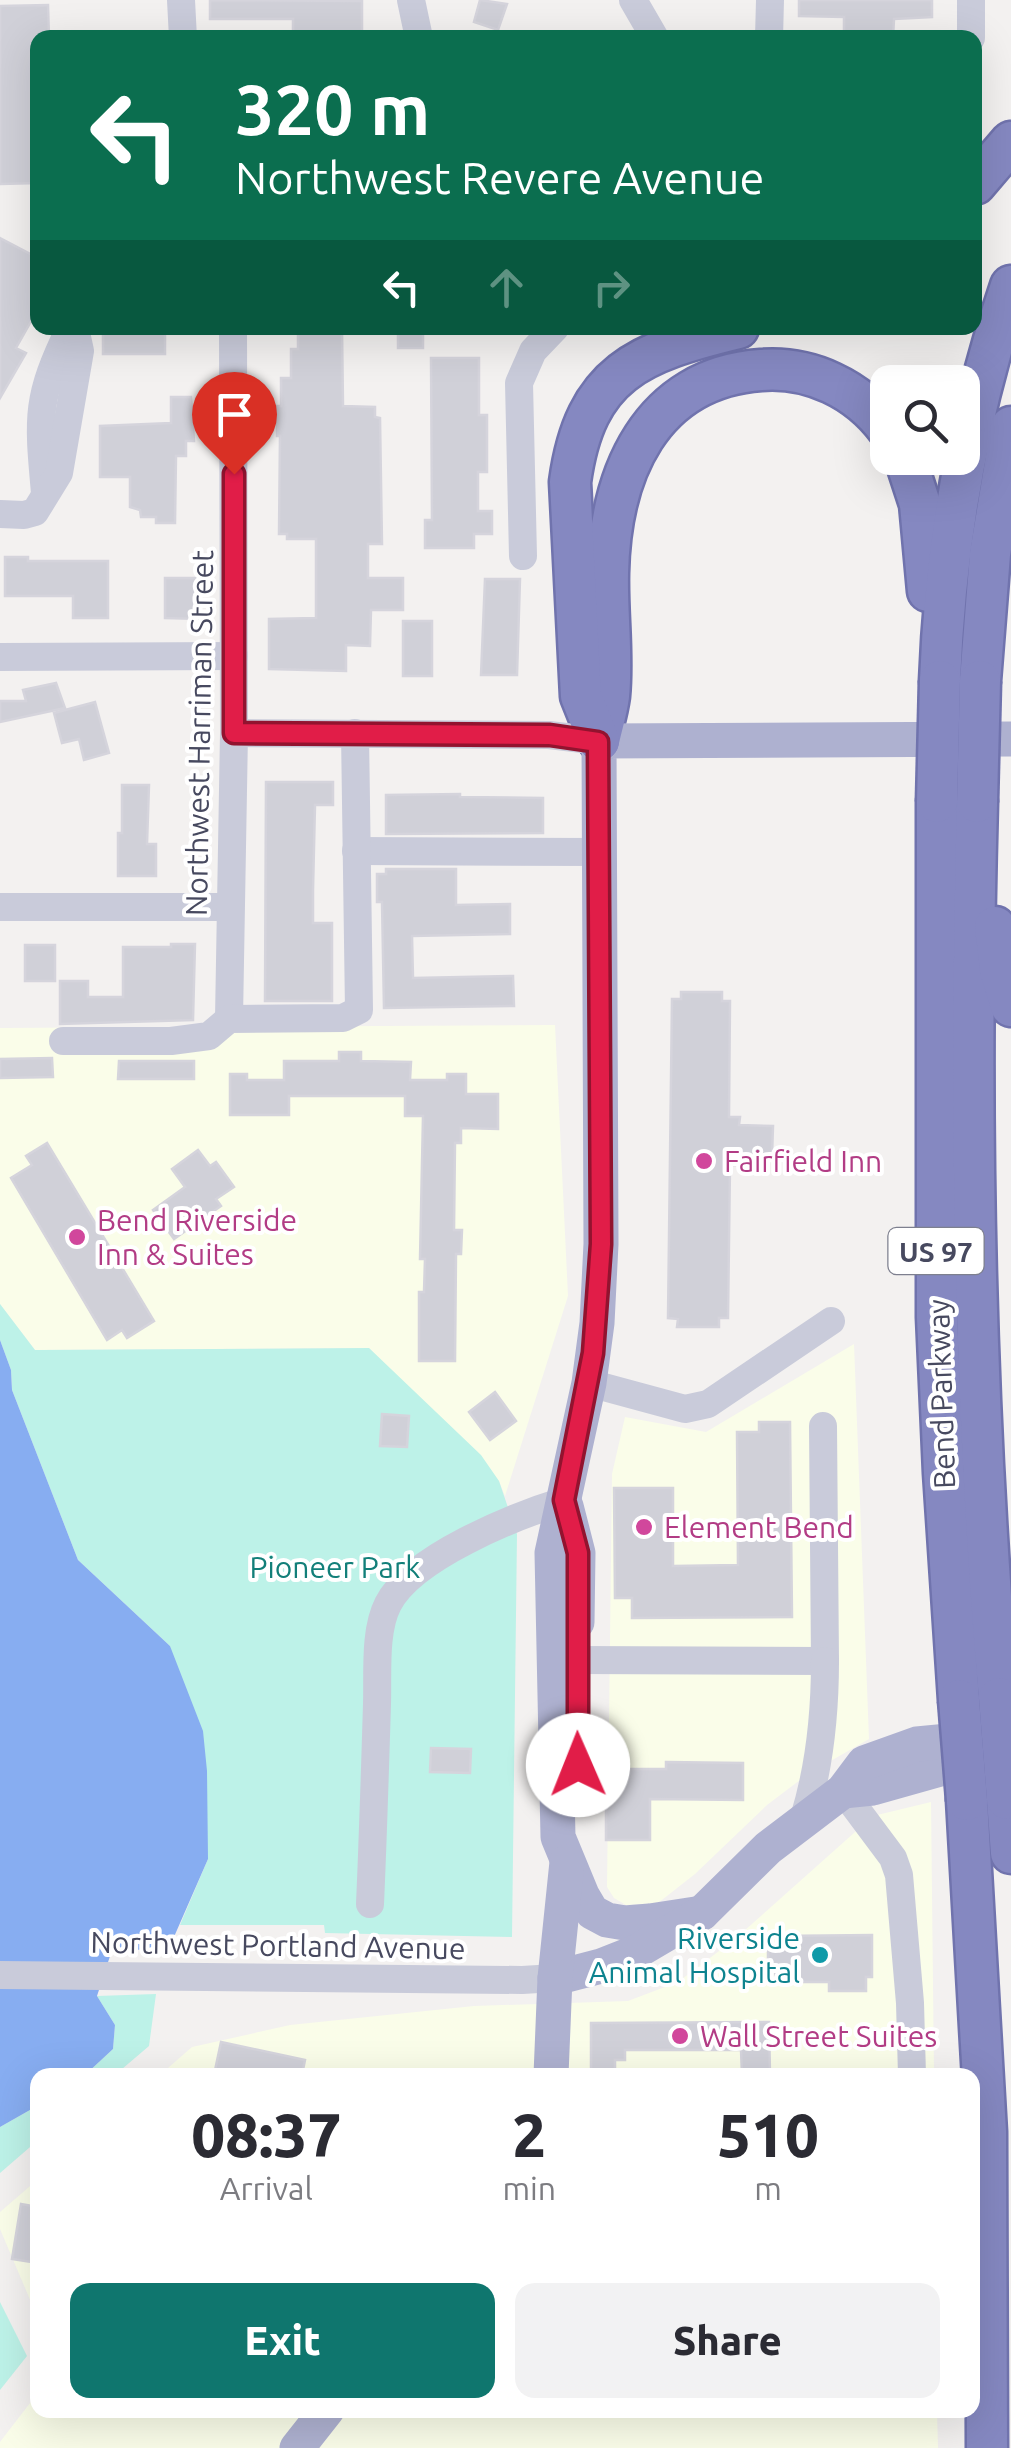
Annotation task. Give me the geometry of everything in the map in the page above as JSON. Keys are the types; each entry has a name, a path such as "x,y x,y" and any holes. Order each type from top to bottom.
{"highway":[{"path":"982,176 1011,142"},
{"name":"Bend Parkway","path":"979,1699 994,1636 983,1492 963,806 940,677 963,467 984,371 1011,286"},
{"path":"598,742 581,696 570,482 574,449 589,408 616,377 651,353 714,335"},
{"path":"598,742 609,696 608,569 613,525 624,474 645,431 674,400 708,380 744,371 783,368 844,388 870,412"},
{"name":"Bend Parkway","path":"987,2448 987,1773 938,1331 935,1162 963,806 980,681 990,554 1011,427"},
{"path":"911,475 920,504 940,677"},
{"path":"963,806 990,874 1000,970 1011,1006"},
{"path":"994,1636 1011,1486"},
{"name":"Bend Parkway","path":"987,1773 1011,1852"}],"main road":[{"path":"702,1913 625,1923 592,1912 558,1837 554,1801 552,1553 589,1382 601,1244 598,742 1011,740"},
{"path":"551,2068 555,1978 567,1862 579,1833 578,1553 564,1500"},
{"path":"553,1581 564,1608 566,1652 577,1660"},
{"path":"987,1773 1011,1737"},
{"path":"555,1978 634,1953 702,1913 768,1848 843,1791 864,1762 917,1744 987,1773"},
{"path":"843,1791 873,1788 944,1768 987,1773"},
{"path":"297,2448 321,2418"}],"street":[{"path":"181,0 183,30"},
{"path":"412,0 418,30"},
{"path":"633,0 650,30"},
{"path":"769,30 770,0"},
{"path":"971,0 971,30"},
{"path":"0,514 35,512 59,473 80,351 74,335"},
{"name":"Northwest Harriman Street","path":"229,1019 234,733 233,335"},
{"path":"524,556 519,384 533,351 548,335"},
{"path":"0,657 234,656"},
{"path":"234,733 550,735 598,742"},
{"path":"63,1041 190,1038 209,1036 229,1019 343,1018 359,1010 355,733"},
{"path":"356,851 599,852"},
{"path":"0,907 229,908"},
{"path":"589,1382 685,1408 708,1404 831,1322"},
{"path":"804,1818 816,1781 818,1744 825,1724 823,1426"},
{"path":"370,1904 378,1672 387,1606 408,1577 461,1545 523,1514 564,1500"},
{"path":"577,1660 826,1661"},
{"path":"825,1724 846,1755 864,1762"},
{"path":"843,1791 892,1858 899,1874 912,2068"},
{"name":"Northwest Portland Avenue","path":"0,1975 555,1978"}],"shaded area":[{"path":"555,1025 568,1296 505,1496 499,1481 369,1348 35,1350 0,1304 0,1028"},
{"path":"854,1344 869,1739 808,1774 767,1805 695,1874 658,1903 626,1905 614,1898 607,1887 612,1474 625,1417 706,1432"},
{"path":"931,1802 934,2068 168,2068 192,2047 290,2025 474,2006 628,2001 678,1982 735,1939 873,1816"},
{"path":"30,2186 30,2300 0,2229 0,2212"},
{"path":"30,2403 30,2418 937,2418 938,2448 0,2448 0,2442"}],"green space":[{"name":"Pioneer Park","path":"0,1304 35,1350 369,1348 481,1455 499,1481 517,1534 512,1937 325,1933 324,1925 180,1925 208,1859 170,1646 78,1560 12,1390 11,1370 0,1340"},
{"path":"156,1994 149,2046 123,2068 93,2068 113,2049 115,2025 97,1996"},
{"path":"30,2110 30,2147 0,2173 0,2127"},
{"path":"0,2302 27,2356 0,2390"}],"water":[{"path":"0,1340 11,1370 12,1390 78,1560 170,1646 203,1731 208,1859 170,1946 111,1953 97,1996 115,2025 113,2049 93,2068 30,2068 30,2110 0,2127"}],"building":[{"path":"210,0 362,1 362,30 293,30 293,19 210,19"},
{"path":"480,0 507,4 498,30 474,22"},
{"path":"799,0 932,0 932,17 894,19 893,30 844,30 844,17 799,16"},
{"path":"48,5 49,30 30,30 30,183 0,184 0,6"},
{"path":"0,238 30,254 30,323 16,348 26,353 0,398"},
{"path":"103,335 165,335 165,354 103,354"},
{"path":"298,335 342,335 343,406 375,407 375,417 380,418 382,544 368,544 368,578 403,578 403,610 371,610 370,646 346,645 346,671 269,669 269,619 316,618 316,539 287,539 287,534 279,534 277,406 281,406 281,378 291,378 291,349 298,349"},
{"path":"398,335 423,335 423,348 398,348"},
{"path":"431,358 479,358 479,415 487,415 487,472 478,472 478,511 492,511 492,534 474,534 474,548 425,548 425,520 432,520"},
{"path":"171,397 191,397 194,441 186,441 186,456 176,456 175,523 156,523 156,517 141,517 140,510 130,507 130,477 100,477 100,426 171,423"},
{"path":"5,557 28,557 28,561 108,561 108,618 73,618 73,596 5,596"},
{"path":"165,578 200,578 200,619 165,618"},
{"path":"485,579 520,579 517,675 481,675"},
{"path":"403,621 432,621 432,676 403,676"},
{"path":"56,683 65,708 0,722 0,701 26,701 23,690"},
{"path":"95,702 109,753 84,760 79,739 62,743 54,713"},
{"path":"266,782 333,782 333,805 315,805 313,890 313,923 332,923 332,1001 265,1001"},
{"path":"122,785 149,785 147,844 156,844 156,876 118,876"},
{"path":"386,795 543,798 543,833 386,834"},
{"path":"386,869 456,869 456,905 510,904 510,934 412,936 413,978 513,976 514,1006 384,1008 382,902 377,902 377,874 386,874"},
{"path":"195,944 193,1020 60,1024 60,981 88,981 88,997 123,997 123,947"},
{"path":"25,945 55,945 55,981 25,981"},
{"name":"Fairfield Inn","path":"681,992 722,992 722,1001 730,1001 729,1117 740,1117 739,1125 773,1126 772,1157 738,1157 738,1165 730,1165 728,1318 719,1318 719,1327 677,1327 678,1319 668,1318 672,999 681,999"},
{"path":"339,1052 361,1052 361,1061 411,1062 410,1080 447,1080 447,1074 466,1074 466,1094 498,1094 498,1129 461,1128 461,1143 455,1143 454,1230 462,1230 461,1254 456,1254 455,1361 419,1361 419,1292 424,1292 425,1259 420,1259 423,1116 405,1116 405,1096 289,1096 289,1115 230,1115 230,1074 247,1074 247,1080 284,1080 284,1061 339,1061"},
{"path":"52,1058 53,1077 0,1078 0,1059"},
{"path":"119,1061 194,1061 194,1079 118,1079"},
{"name":"Bend Riverside Inn & Suites","path":"47,1143 154,1321 127,1338 122,1330 107,1340 11,1178 32,1165 26,1156"},
{"name":"Bend Riverside Inn & Suites","path":"198,1150 210,1166 216,1162 234,1187 216,1199 221,1206 174,1239 153,1210 185,1187 172,1169"},
{"path":"495,1392 516,1421 490,1440 469,1412"},
{"path":"382,1414 409,1416 407,1447 380,1446"},
{"name":"Element Bend","path":"759,1422 790,1422 792,1617 632,1618 632,1598 615,1598 614,1488 673,1488 673,1566 738,1565 737,1432 759,1432"},
{"path":"431,1748 471,1749 470,1773 430,1772"},
{"path":"666,1762 743,1763 743,1800 650,1799 650,1840 606,1840 606,1769 666,1769"},
{"name":"Riverside Animal Hospital","path":"872,1935 872,1977 866,1977 866,1991 829,1991 829,1982 775,1982 775,1971 768,1971 768,1945 777,1945 777,1936"},
{"name":"Wall Street Suites","path":"769,2022 770,2068 742,2068 741,2050 625,2050 625,2060 615,2060 615,2068 591,2068 591,2023"},
{"path":"221,2042 305,2060 303,2068 215,2068"},
{"path":"21,2204 30,2206 30,2262 12,2259"}],"place":[{"name":"Fairfield Inn","path":"704,1161"},
{"name":"Bend Riverside Inn & Suites","path":"77,1237"},
{"name":"Element Bend","path":"644,1527"},
{"name":"Riverside Animal Hospital","path":"820,1955"},
{"name":"Wall Street Suites","path":"680,2036"}],"route":[{"path":"234,474 234,733 550,735 598,742 601,1244 593,1353 564,1500 578,1553 578,1765"}]}
